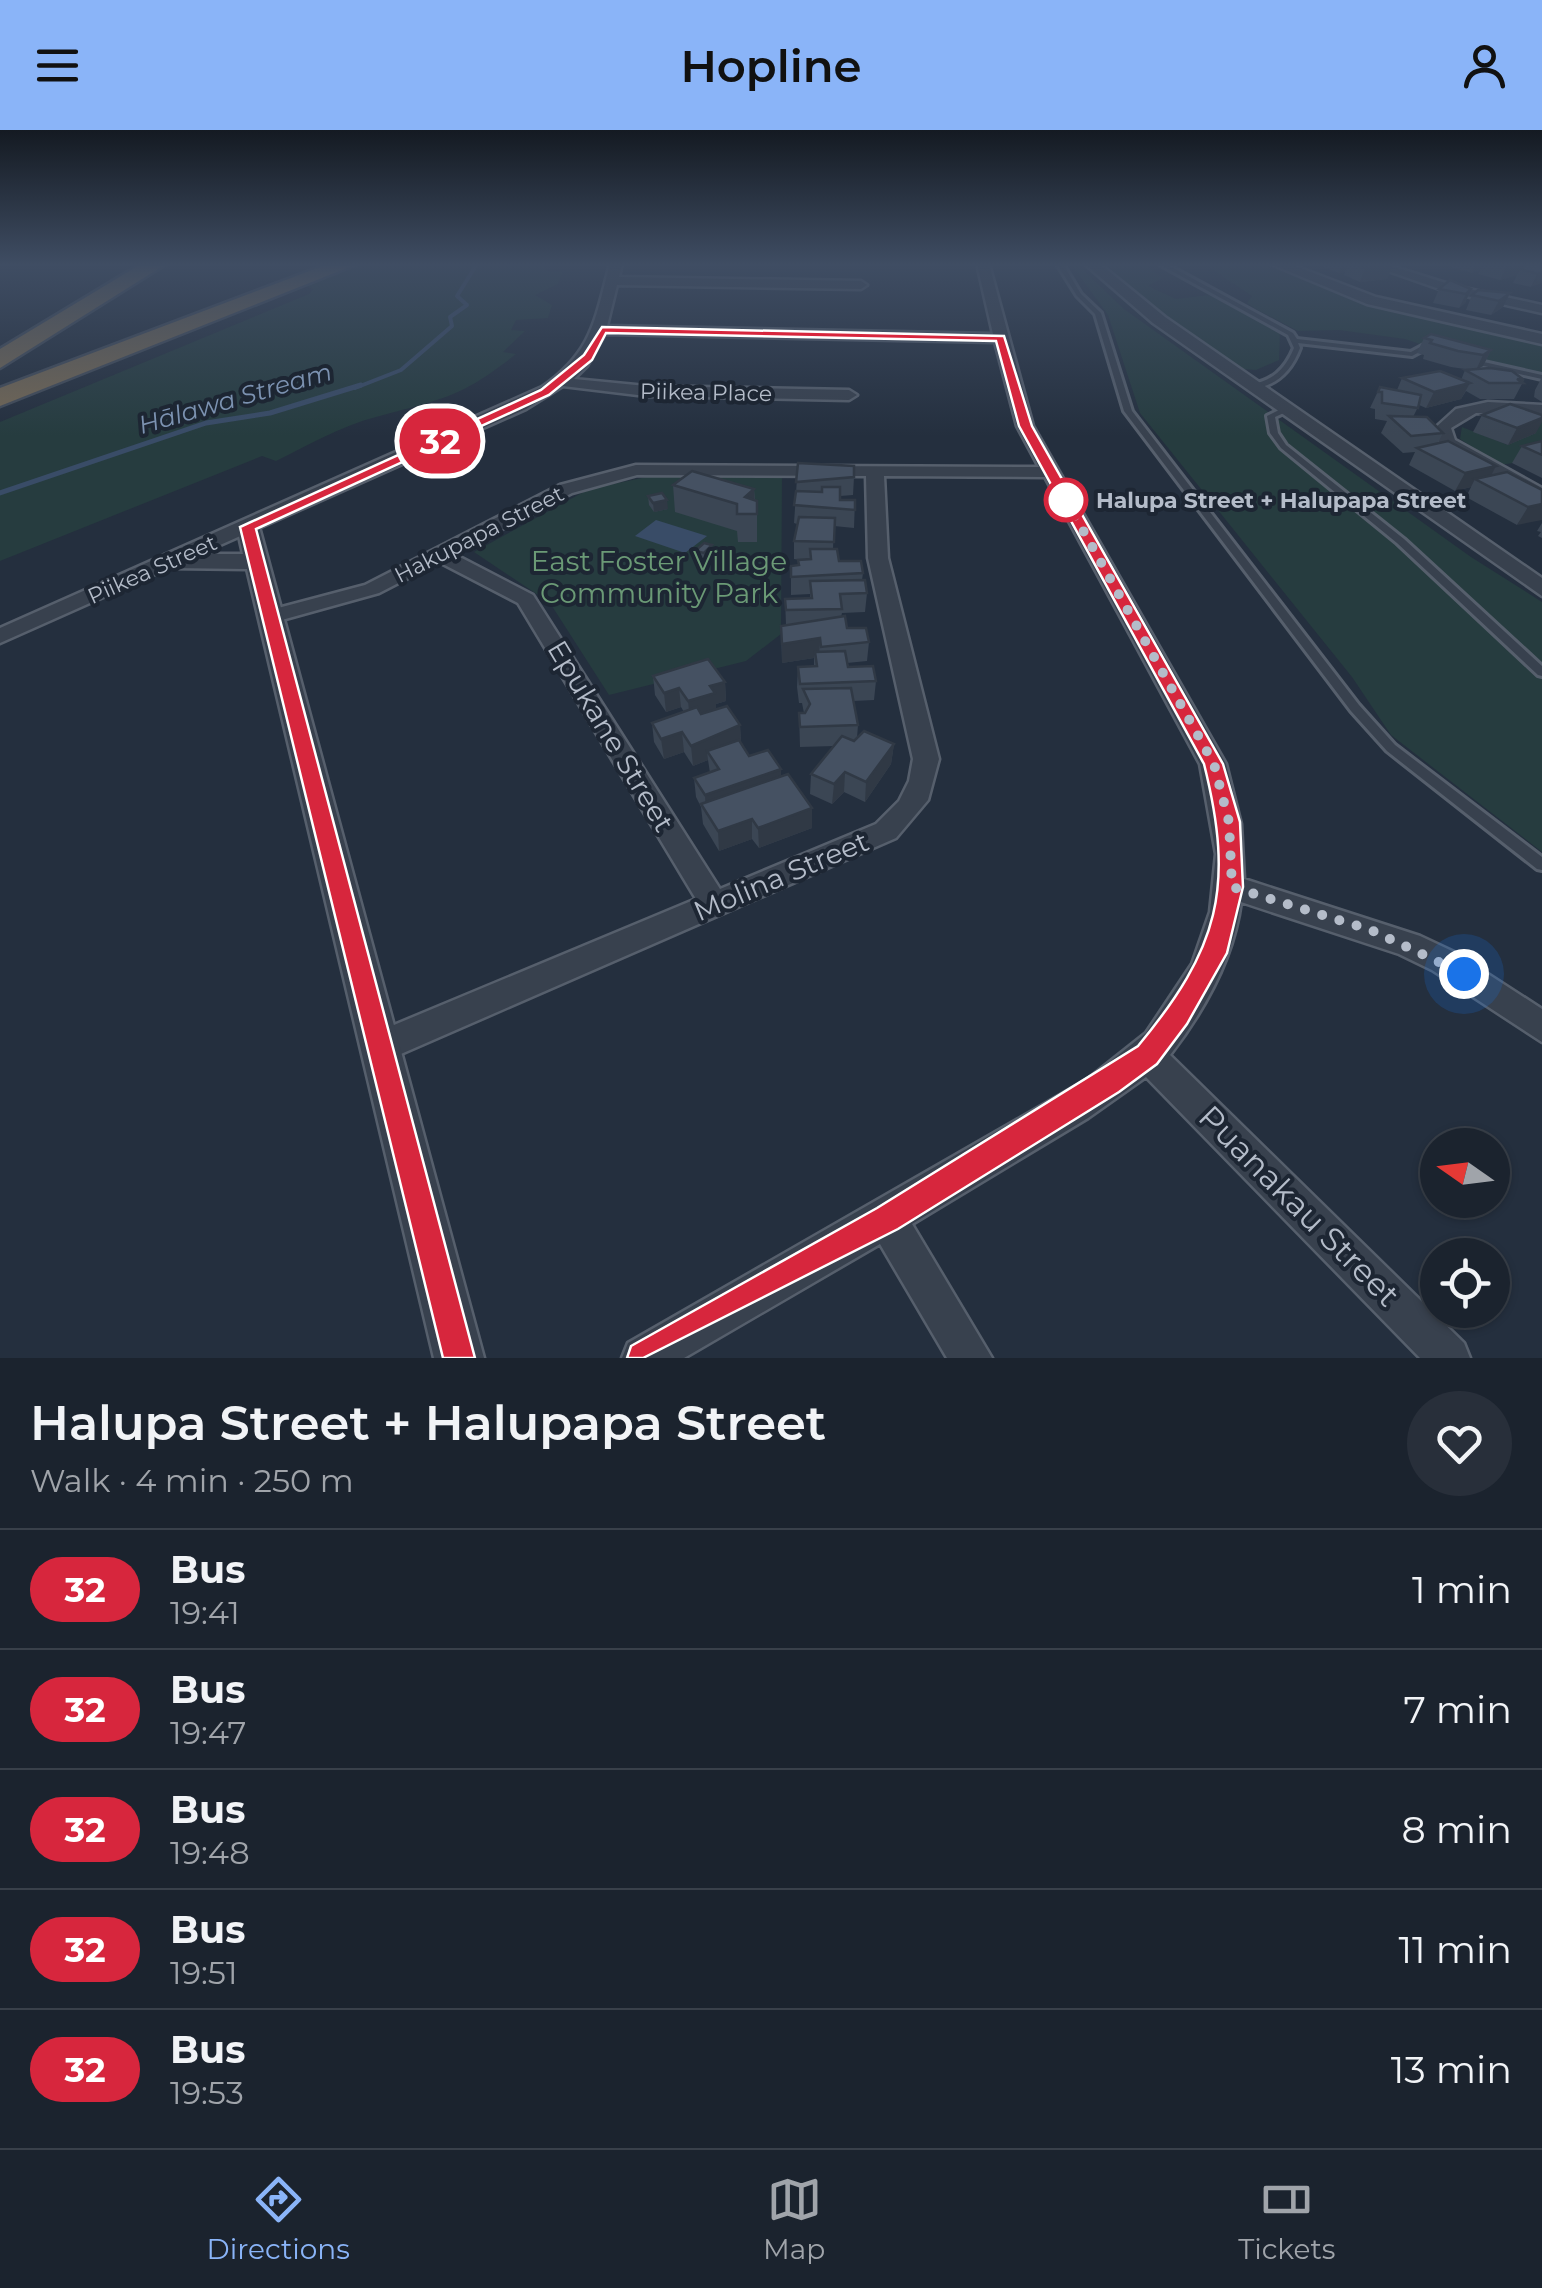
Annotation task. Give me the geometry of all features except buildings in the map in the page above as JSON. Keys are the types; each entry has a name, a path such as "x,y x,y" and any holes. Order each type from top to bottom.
{"highway":[{"path":"0,342 35,321"},
{"path":"0,360 63,321"},
{"path":"0,398 199,321"}],"street":[{"name":"Piikea Street","path":"0,636 520,406 563,382 588,357 604,321"},
{"path":"643,1358 888,1219 1110,1083 1148,1055 1178,1016 1208,966 1232,887 1229,822 1214,764 1025,426 996,321"},
{"path":"1161,321 1542,590"},
{"path":"1463,321 1542,339"},
{"path":"602,330 1000,338"},
{"name":"Piikea Place","path":"563,382 646,391 849,395"},
{"path":"1542,410 1479,408 1455,416 1444,428 1447,442 1458,450 1542,495"},
{"name":"Hakupapa Street","path":"271,617 372,588 442,556 566,488 636,470 1050,472"},
{"name":"Molina Street","path":"382,1046 886,831 917,799 926,760 878,558 875,472"},
{"path":"248,527 459,1358"},
{"name":"Epukane Street","path":"442,556 507,587 534,609 714,904"},
{"path":"170,562 214,558 257,564"},
{"path":"1232,887 1409,944 1443,961 1542,1028"},
{"name":"Puanakau Street","path":"1148,1055 1449,1358"},
{"path":"888,1219 971,1358"}],"lane":[{"path":"1101,321 1128,411 1355,708 1391,748 1542,865"},
{"path":"1273,321 1296,341 1352,350 1412,354 1424,347 1440,352"},
{"path":"1252,386 1264,385 1285,372 1295,354 1296,341"},
{"path":"1456,356 1488,368 1542,377"},
{"path":"1284,410 1271,416 1270,425 1284,446 1418,552 1542,672"},
{"path":"1269,448 1284,446"}],"green space":[{"path":"243,321 515,321 511,330 525,331 503,352 516,354 464,389 350,425 276,461 262,456 0,561 0,422"},
{"path":"1110,321 1141,321 1471,557 1542,602 1542,852 1391,735 1352,677 1140,413"},
{"path":"1175,321 1261,321 1280,331 1279,360 1256,370 1242,369"},
{"path":"1279,321 1436,321 1542,343 1542,377 1488,367 1405,339 1339,330 1298,331"},
{"path":"1518,413 1542,415 1542,459 1499,465 1460,439 1462,427 1508,445"},
{"name":"East Foster Village Community Park","path":"661,474 782,476 781,634 746,661 609,695 550,603 474,552 589,489"}],"water":[{"path":"656,520 707,536 685,553 635,536"}],"waterway":[{"name":"Hālawa Stream","path":"355,388 401,370 452,326 451,321"},
{"name":"Hālawa Stream","path":"0,493 206,423 270,413 361,385"}],"bus line":[{"name":"32","path":"459,1358 248,527 520,406 563,382 595,348 602,330 1000,338 1025,426 1214,764 1229,822 1232,860 1232,887 1214,953 1178,1016 1148,1055 1110,1083 888,1219 643,1358"}],"place":[{"name":"Halupa Street + Halupapa Street","path":"1066,500"}],"route":[{"path":"1066,500 1214,764 1229,822 1232,887 1409,944 1464,974"}]}
